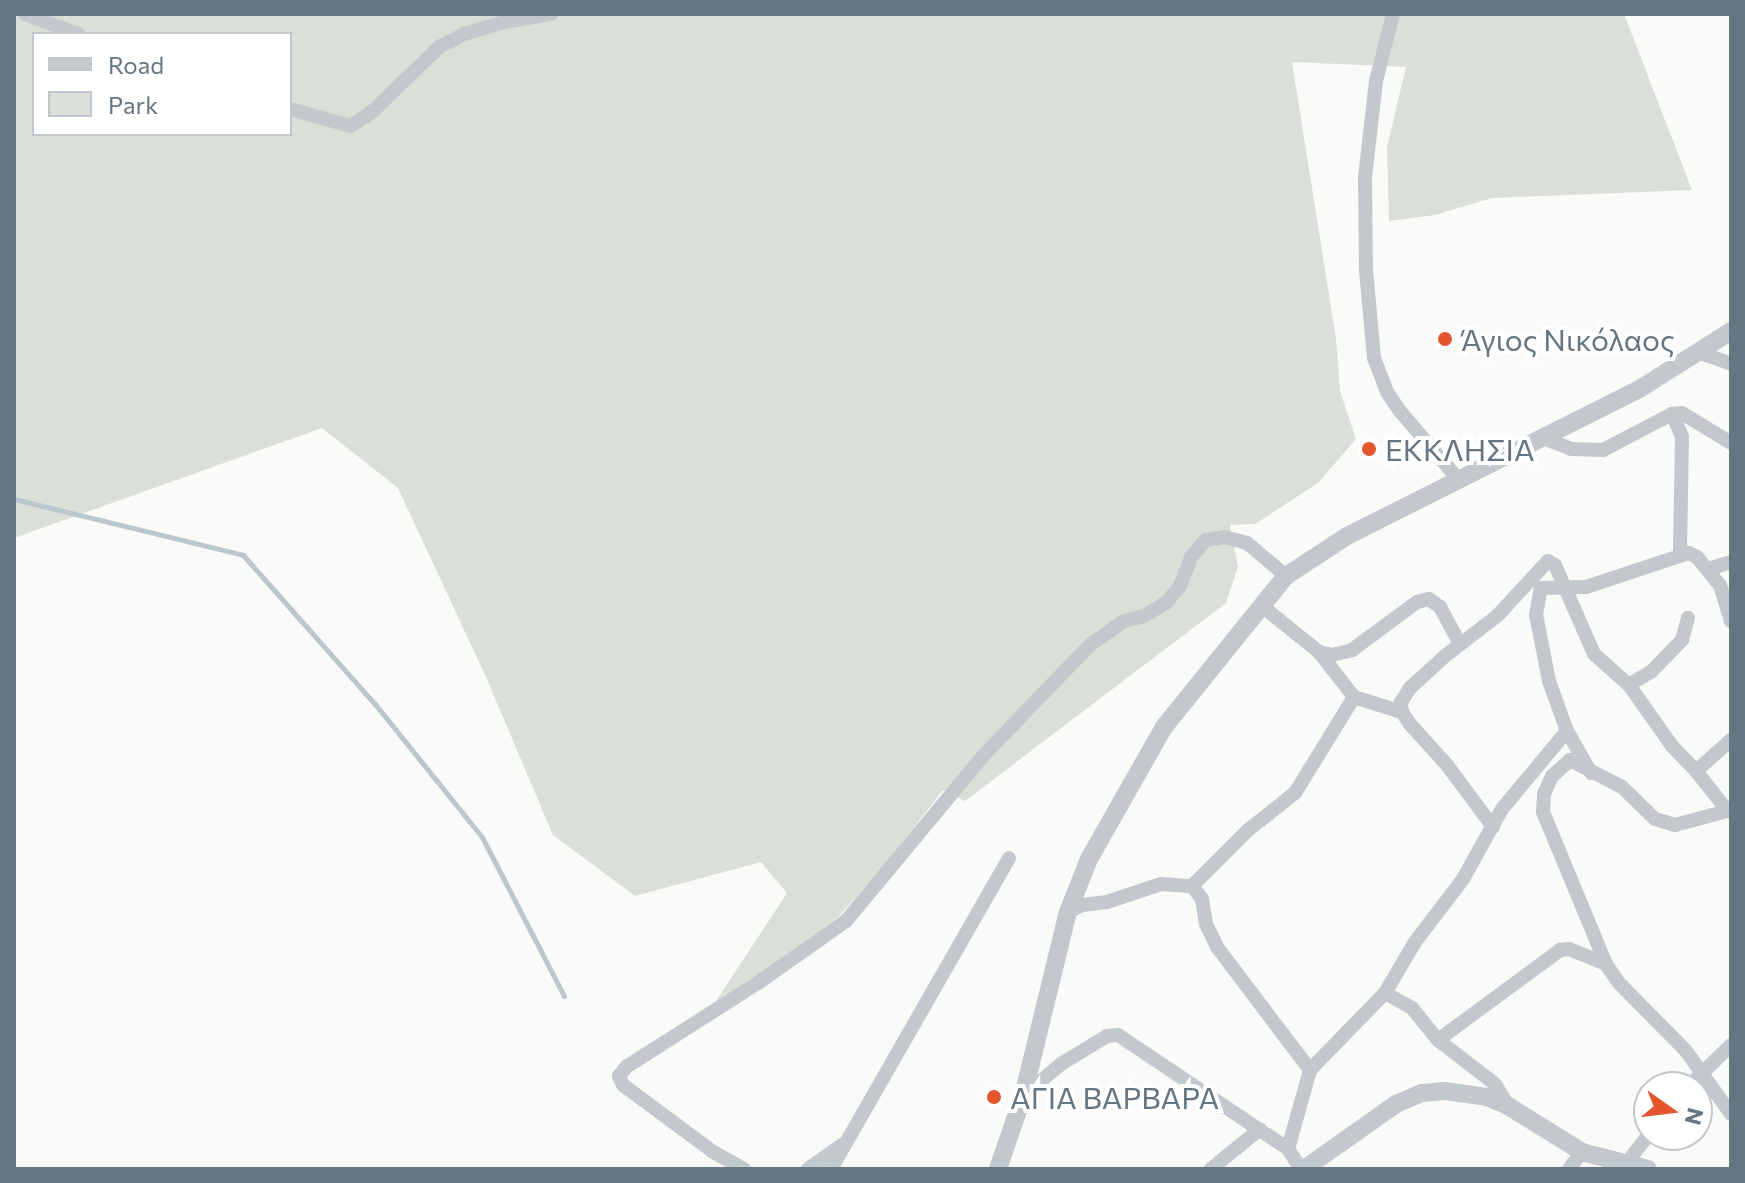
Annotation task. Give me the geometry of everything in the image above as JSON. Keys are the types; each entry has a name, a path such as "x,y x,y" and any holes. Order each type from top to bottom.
{"street":[{"path":"25,14 73,32"},
{"path":"292,110 351,126 373,111 439,47 464,34 504,22 551,14"},
{"path":"1393,14 1376,81 1365,177 1366,270 1374,358 1387,392 1399,410 1459,480"},
{"path":"998,1169 1023,1096 1068,912 1089,859 1164,727 1286,576 1347,536 1641,388 1731,331"},
{"path":"1697,352 1731,364"},
{"path":"1543,438 1571,449 1603,450 1672,414 1682,413 1731,443"},
{"path":"1672,414 1682,436 1680,554"},
{"path":"744,1169 712,1151 623,1085 619,1076 626,1067 758,983 846,921 983,756 1090,645 1124,621 1144,616 1166,603 1180,586 1191,557 1206,540 1225,537 1247,543 1286,576"},
{"path":"1592,773 1567,731 1549,681 1536,615 1536,598 1541,588 1548,585 1567,589 1630,574 1680,554 1697,557 1708,569 1720,585 1730,615"},
{"path":"1402,712 1401,702 1410,688 1497,616 1548,561 1555,565 1594,654 1629,685 1672,746 1729,810 1675,825 1655,819 1622,787 1570,760 1561,765 1544,794 1543,812"},
{"path":"1708,569 1731,562"},
{"path":"1319,652 1332,655 1352,650 1417,602 1429,599 1440,607 1460,644"},
{"path":"1262,606 1319,652 1354,697 1402,712 1469,792 1493,827"},
{"path":"1629,685 1651,672 1682,640 1688,618"},
{"path":"1068,912 1082,905 1107,902 1161,884 1192,886 1247,831 1295,793 1354,697"},
{"path":"1288,1149 1310,1070 1385,993 1415,942 1463,879 1493,827 1567,731"},
{"path":"1696,771 1731,740"},
{"path":"1522,786 1543,812 1606,964 1619,983 1686,1051 1698,1071"},
{"path":"831,1169 1009,858"},
{"path":"1192,886 1202,899 1206,924 1217,947 1310,1070"},
{"path":"1438,1040 1560,950 1569,949 1606,964"},
{"path":"1385,993 1412,1008 1438,1040 1495,1084 1508,1106"},
{"path":"1023,1096 1061,1064 1107,1036 1118,1035 1288,1149 1302,1169 1375,1116 1422,1093 1466,1093 1508,1106 1582,1152 1648,1169"},
{"path":"1701,1071 1731,1045"},
{"path":"1713,1091 1731,1114"},
{"path":"1211,1169 1260,1129"},
{"path":"808,1169 849,1140"},
{"path":"1625,1165 1636,1151"},
{"path":"1569,1169 1582,1152"}],"green space":[{"path":"14,14 1624,14 1692,190 1492,198 1435,215 1389,221 1387,147 1406,67 1292,62 1336,339 1340,391 1356,439 1318,483 1255,524 1230,525 1238,567 1226,603 965,801 943,790 879,872 837,918 709,1012 787,893 761,862 635,896 553,835 486,677 398,488 322,428 14,538"}],"waterway":[{"path":"14,499 243,555 375,704 482,837 564,996"}],"place":[{"name":"Άγιος Νικόλαος","path":"1445,339"},
{"name":"ΕΚΚΛΗΣΙΑ","path":"1369,449"},
{"name":"ΑΓΙΑ ΒΑΡΒΑΡΑ","path":"994,1097"}]}
